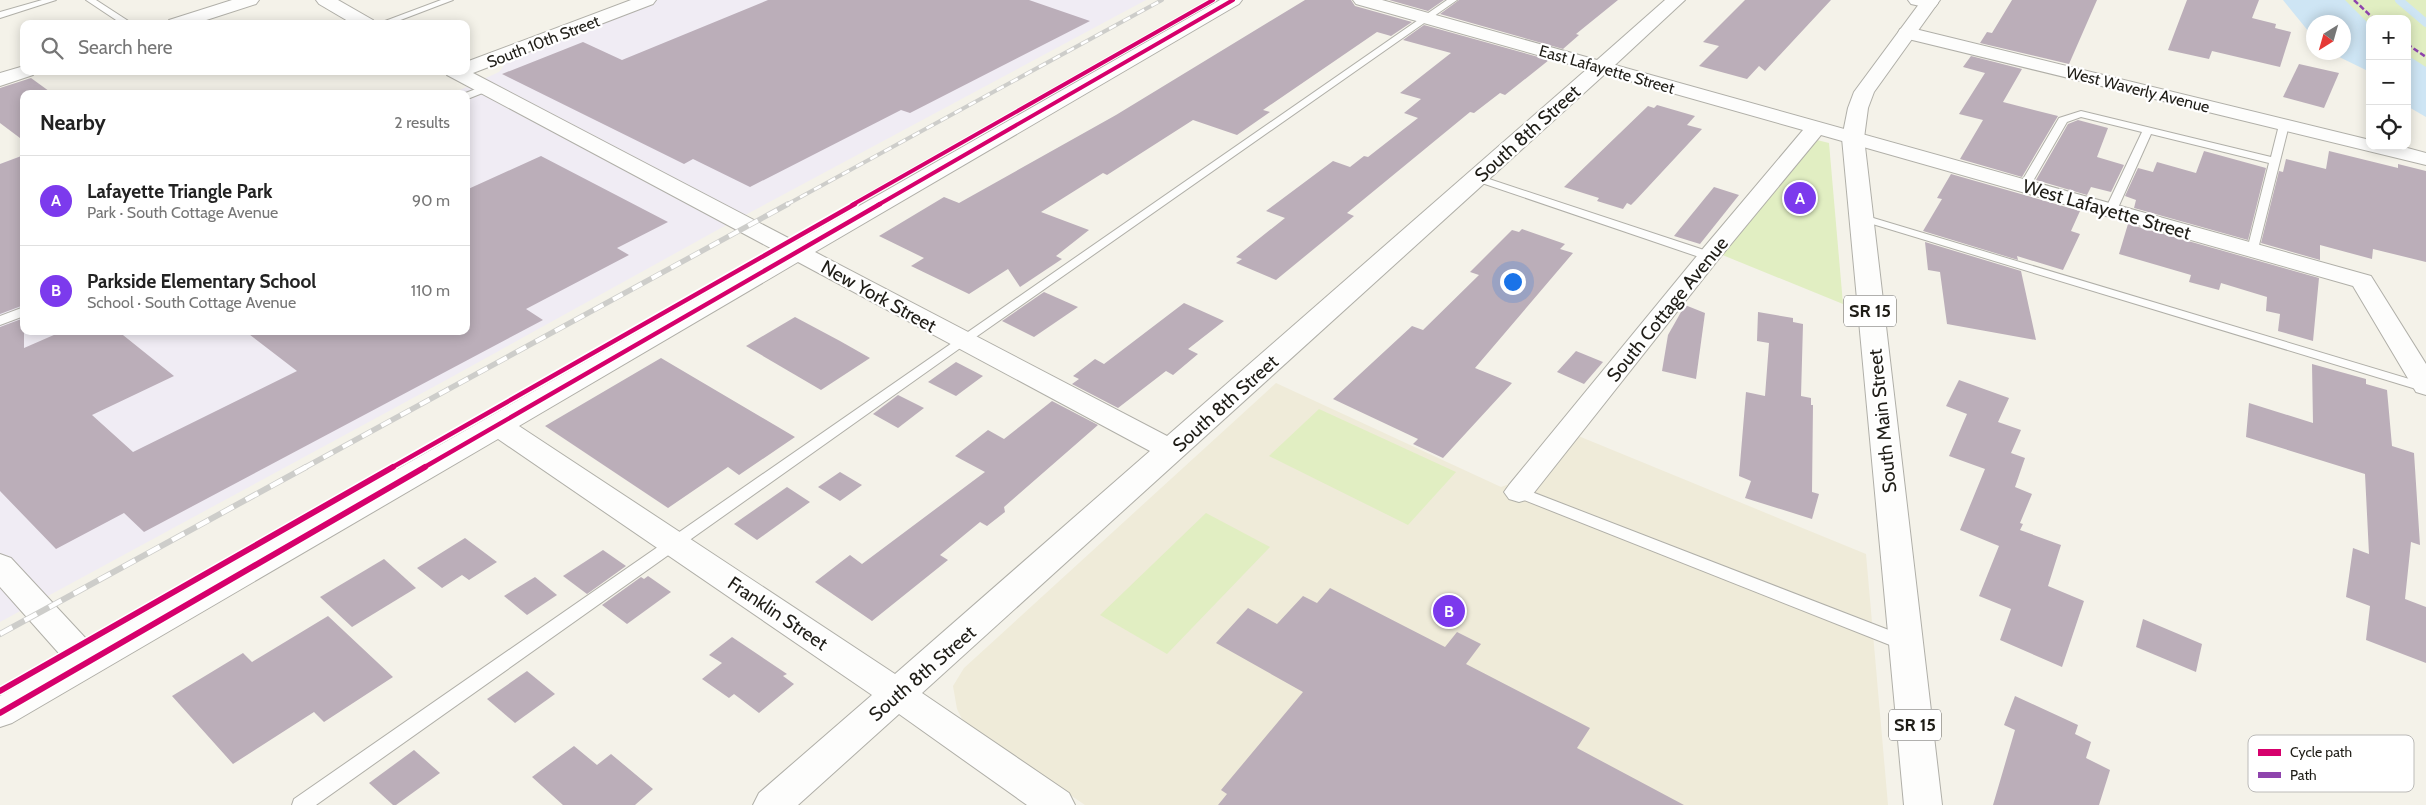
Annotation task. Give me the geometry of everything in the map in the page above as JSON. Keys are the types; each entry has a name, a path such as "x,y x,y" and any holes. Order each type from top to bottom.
{"street":[{"path":"188,20 250,0"},
{"path":"325,0 360,20"},
{"name":"South 10th Street","path":"470,67 647,0"},
{"path":"0,712 1233,0"},
{"name":"East Lafayette Street","path":"1362,0 1853,138"},
{"name":"South 8th Street","path":"772,805 1172,451 1676,0"},
{"name":"South Main Street","path":"1923,805 1853,138 1858,108 1864,92 1907,33 1925,1"},
{"name":"West Waverly Avenue","path":"1907,33 2366,145"},
{"path":"0,80 20,73"},
{"name":"New York Street","path":"459,75 476,92 798,251 961,341 1172,451"},
{"name":"South Cottage Avenue","path":"1519,492 1709,256 1817,127"},
{"name":"West Lafayette Street","path":"1853,138 2362,281 2426,387"},
{"name":"West Waverly Avenue","path":"2388,150 2426,159"},
{"name":"Franklin Street","path":"497,425 898,694 1056,805"},
{"path":"0,566 87,662"}],"lane":[{"path":"0,15 52,0"},
{"path":"90,0 122,20"},
{"path":"392,20 449,0"},
{"path":"301,805 961,341 1453,0"},
{"path":"2025,186 2063,120 2070,116 2081,114 2096,116 2275,161"},
{"path":"2253,250 2284,125"},
{"path":"2111,210 2148,129"},
{"path":"1477,178 1709,256"},
{"path":"1860,217 2426,387"},
{"path":"0,321 20,313"},
{"path":"1519,492 1906,644"}],"shaded area":[{"path":"649,0 1146,0 721,228 448,379 0,622 0,164 20,156 20,335 470,335 470,90 460,90 499,72 507,61"},
{"path":"1276,383 1501,487 1547,471 1576,435 1866,554 1888,805 1085,805 970,727 962,719 957,709 953,686 964,668"}],"green space":[{"path":"2331,0 2426,0 2426,91 2411,78 2411,15 2366,15 2366,34 2351,19 2351,15 2346,15"},
{"path":"1817,140 1829,143 1843,304 1720,254"},
{"path":"1319,409 1456,472 1408,525 1269,456"},
{"path":"1206,513 1270,547 1167,654 1100,615"}],"water":[{"path":"2283,0 2345,0 2366,21 2366,70 2345,60 2351,60 2351,15 2306,15 2306,28"},
{"path":"2411,58 2426,67 2426,117 2411,108"}],"building":[{"path":"768,0 1029,0 1090,21 910,113 901,110 750,187 693,159 684,164 502,74 583,42 622,60"},
{"path":"1305,0 1351,0 1355,6 1412,22 1391,36 1377,32 1263,110 1270,112 1237,135 1193,120 1107,175 1103,173 1041,212 1089,230 1056,256 1062,259 1020,287 1008,269 969,294 911,266 924,258 879,236 944,197 959,203 1116,115"},
{"path":"1389,0 1444,0 1428,11"},
{"path":"1459,0 1618,0 1576,34 1579,35 1563,49 1440,14"},
{"path":"1745,0 1831,0 1765,71 1759,66 1747,79 1699,66 1719,46 1703,42"},
{"path":"2012,0 2097,0 2069,64 1980,43 1987,32 1992,33"},
{"path":"2187,0 2259,0 2252,18 2276,24 2275,28 2291,32 2280,67 2212,51 2209,59 2168,50"},
{"path":"1424,25 1549,60 1505,95 1500,93 1474,113 1470,112 1347,213 1354,216 1276,280 1236,263 1242,259 1236,257 1285,218 1266,211 1333,161 1350,167 1364,156 1368,157 1418,118 1404,113 1421,99 1400,93 1451,53 1403,40"},
{"path":"1971,56 2022,69 2003,102 2058,116 2022,177 1960,159 1983,120 1959,114 1985,73 1963,67"},
{"path":"2299,64 2339,73 2324,108 2283,97"},
{"path":"31,78 48,90 20,90 20,138 0,123 0,88"},
{"path":"1657,105 1695,116 1687,125 1702,129 1631,205 1627,203 1623,209 1597,201 1599,198 1564,187 1648,106 1654,108"},
{"path":"2078,120 2108,128 2097,157 2124,165 2111,192 2091,187 2087,195 2036,180 2068,124"},
{"path":"2204,151 2266,168 2248,240 2134,208 2136,200 2125,196 2138,168 2153,172 2157,162 2196,173"},
{"path":"2329,151 2398,168 2398,164 2426,171 2426,262 2373,249 2372,259 2320,245 2320,260 2261,243 2279,171 2283,172 2286,159 2326,169"},
{"path":"20,156 20,306 0,314 0,164"},
{"path":"541,156 668,222 617,248 629,255 526,309 543,320 144,532 124,513 56,549 0,491 0,327 20,320 20,335 24,335 24,348 54,335 123,335 174,376 92,415 133,452 297,371 250,335 470,335 470,188"},
{"path":"1951,174 2080,211 2071,231 2080,234 2063,270 2017,256 2018,260 1923,231 1942,199 1937,198"},
{"path":"1714,187 1739,195 1700,244 1674,236"},
{"path":"2128,224 2319,278 2313,341 2278,331 2280,314 2266,311 2267,297 2221,283 2219,290 2189,282 2191,275 2119,254"},
{"path":"1522,229 1565,244 1560,249 1573,253 1475,368 1512,383 1443,458 1413,444 1418,439 1333,399 1412,326 1423,330 1479,275 1470,272 1512,230 1519,232"},
{"path":"1925,242 2021,271 2036,340 1947,324 1940,272 1928,270"},
{"path":"1044,292 1078,307 1034,337 1002,321"},
{"path":"1184,303 1224,321 1188,349 1198,354 1173,375 1166,371 1118,408 1072,384 1079,379 1073,376 1095,359 1104,364"},
{"path":"1685,305 1705,313 1696,379 1662,371 1668,335"},
{"path":"1758,312 1793,318 1793,322 1803,324 1801,396 1811,398 1811,405 1813,405 1812,492 1819,494 1812,519 1745,498 1751,481 1739,476 1746,392 1765,396 1769,343 1757,341"},
{"path":"795,317 870,358 821,390 746,346"},
{"path":"1576,351 1603,362 1584,384 1557,372"},
{"path":"661,358 795,437 739,475 728,467 668,508 545,426"},
{"path":"956,362 983,376 956,396 928,382"},
{"path":"2312,364 2366,379 2366,384 2387,390 2392,446 2414,453 2420,545 2411,542 2405,599 2426,607 2426,663 2366,640 2370,606 2346,597 2353,548 2369,554 2365,474 2246,437 2249,403 2313,423"},
{"path":"1959,380 2009,398 1998,422 2021,430 2011,453 2025,458 2015,487 2032,494 2020,523 2023,524 2020,530 2061,545 2048,586 2084,601 2062,667 2000,640 2011,609 1979,596 1999,546 1960,530 1985,469 1949,456 1967,414 1946,406"},
{"path":"898,395 924,408 898,428 873,414"},
{"path":"1052,401 1098,425 1004,507 1005,512 987,526 980,522 940,555 948,560 872,621 815,582 850,555 862,564 985,472 955,456 988,430 1004,439"},
{"path":"840,472 862,485 840,501 818,487"},
{"path":"787,487 810,502 757,540 734,524"},
{"path":"465,538 497,562 469,580 462,575 442,588 417,568"},
{"path":"603,550 626,566 587,594 563,576"},
{"path":"384,559 416,588 352,627 320,597"},
{"path":"648,576 671,592 627,624 602,605 641,577 644,579"},
{"path":"535,577 557,595 527,615 504,596"},
{"path":"1330,588 1445,647 1457,632 1481,644 1466,664 1590,728 1577,748 1684,805 1218,805 1227,794 1221,790 1303,692 1216,643 1248,608 1277,624 1303,596 1317,603"},
{"path":"328,616 393,677 324,722 314,712 233,764 172,696 243,653 252,662"},
{"path":"2143,619 2202,644 2196,672 2136,647"},
{"path":"732,637 787,674 783,676 794,684 759,713 734,694 729,698 702,679 722,663 709,655"},
{"path":"527,671 555,694 515,723 487,699"},
{"path":"2015,696 2078,725 2075,734 2091,742 2086,758 2110,770 2099,805 1993,805 2015,730 2004,725"},
{"path":"574,746 597,765 611,754 653,789 635,805 563,805 532,777"},
{"path":"414,750 440,773 396,805 393,805 369,783"}],"waterway":[{"path":"2399,0 2426,23"}],"railway":[{"path":"786,205 1162,0"},
{"path":"304,468 788,204"},
{"path":"0,634 306,467"}],"marked path":[{"path":"2354,0 2370,15"},
{"path":"2411,47 2426,57"}],"cycle path":[{"path":"0,691 1213,0"},
{"path":"0,713 1233,0"}],"place":[{"name":"Lafayette Triangle Park","path":"1800,198"},
{"name":"Parkside Elementary School","path":"1449,611"}]}
